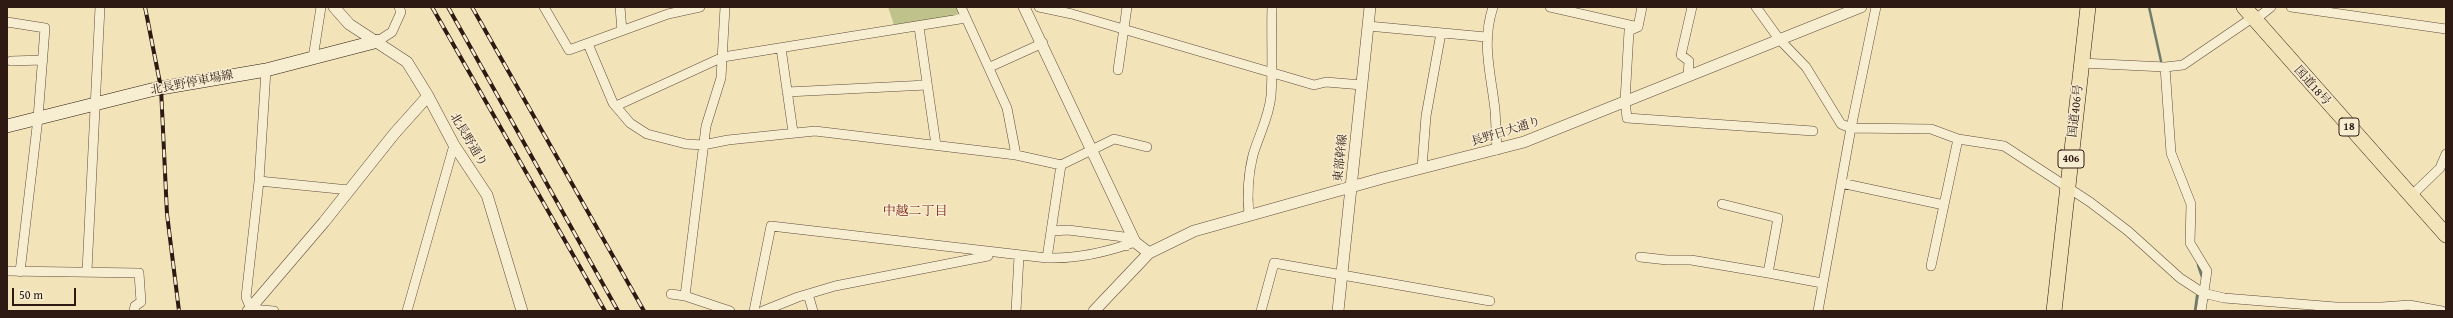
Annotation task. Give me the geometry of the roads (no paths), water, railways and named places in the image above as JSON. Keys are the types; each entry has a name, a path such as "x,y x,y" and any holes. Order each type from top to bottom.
{"highway":[{"name":"国道406号","path":"2054,311 2088,7"},
{"name":"国道18号","path":"2248,13 2446,235"}],"main road":[{"name":"北長野停車場線","path":"7,126 95,104 202,80 266,70 378,41"}],"street":[{"path":"87,271 100,7"},
{"path":"313,58 321,7"},
{"name":"北長野通り","path":"334,7 349,24 378,41 407,62 428,96 454,145 487,195 522,311"},
{"path":"378,41 392,32 401,12 399,7"},
{"path":"544,7 569,50 684,9 700,7"},
{"path":"620,7 622,31"},
{"path":"685,296 703,145 710,109 721,78 725,7"},
{"path":"961,7 990,67 1007,108 1016,155"},
{"path":"1024,7 1043,43 1092,149 1131,244"},
{"path":"1039,7 1072,11 1124,30 1314,85 1326,82 1362,85"},
{"path":"1118,70 1127,7"},
{"path":"1249,215 1247,194 1249,176 1271,96 1270,73 1272,7"},
{"name":"東部幹線","path":"1338,311 1370,7"},
{"path":"1493,7 1487,25 1486,37 1497,150"},
{"path":"1550,7 1592,12 1638,27"},
{"path":"1638,27 1642,7"},
{"path":"1688,76 1689,61 1682,55 1692,7"},
{"path":"1756,7 1779,39 1806,67 1841,124 1851,128 1931,129 1958,139 2004,146 2067,187 2128,231 2180,278 2203,293 2224,298 2336,307 2382,307 2409,305 2442,311"},
{"name":"長野日大通り","path":"1149,253 1194,231 1422,168 1497,150 1544,135 1779,39 1845,10 1861,7"},
{"path":"1818,311 1840,184 1876,7"},
{"path":"2081,64 2165,67 2183,65 2248,13 2261,15 2271,7"},
{"path":"2291,7 2446,29"},
{"path":"616,106 723,57 919,27 966,18"},
{"path":"7,22 45,28 38,118 20,272"},
{"path":"1368,26 1486,37"},
{"path":"919,27 936,145"},
{"path":"1638,27 1629,31 1625,101 1627,118 1814,131"},
{"path":"1422,168 1426,116 1440,33"},
{"path":"990,67 1043,43"},
{"path":"588,44 616,106 636,129 647,134 686,144 703,145 728,140 793,132 815,131 1016,155 1061,165 1114,139 1147,147"},
{"path":"781,48 793,132"},
{"path":"11,61 43,60"},
{"path":"2165,67 2171,153 2191,204 2190,243 2207,271 2201,311"},
{"path":"250,310 246,297 259,181 266,70"},
{"path":"787,92 927,85"},
{"path":"250,310 394,134 428,96"},
{"path":"1931,266 1958,139"},
{"path":"407,311 454,145"},
{"path":"2411,196 2440,168 2446,154"},
{"path":"1047,258 1061,165"},
{"path":"259,181 349,190"},
{"path":"1840,184 1944,205"},
{"path":"1722,204 1778,218 1768,273"},
{"path":"754,311 771,226 1018,256 1062,259 1110,251 1131,244"},
{"path":"1052,231 1068,230 1124,237 1131,244 1149,253 1094,311"},
{"path":"763,311 808,294 835,286 988,256"},
{"path":"1016,311 1018,256"},
{"path":"1640,257 1667,260 1691,260 1822,283"},
{"path":"1261,311 1274,263 1490,301"},
{"path":"7,272 87,271 139,273 141,302 135,306 134,311"},
{"path":"672,294 685,296 730,311"},
{"path":"808,294 813,311"},
{"path":"250,310 274,311"}],"waterway":[{"path":"2149,7 2161,61"},
{"path":"2198,265 2202,277"},
{"path":"2195,311 2197,296"}],"railway":[{"path":"145,7 161,88 167,214 179,311"},
{"path":"432,7 605,311"},
{"path":"448,7 618,311"},
{"path":"472,7 644,311"}],"district":[{"name":"中越二丁目","path":"915,212"}]}
